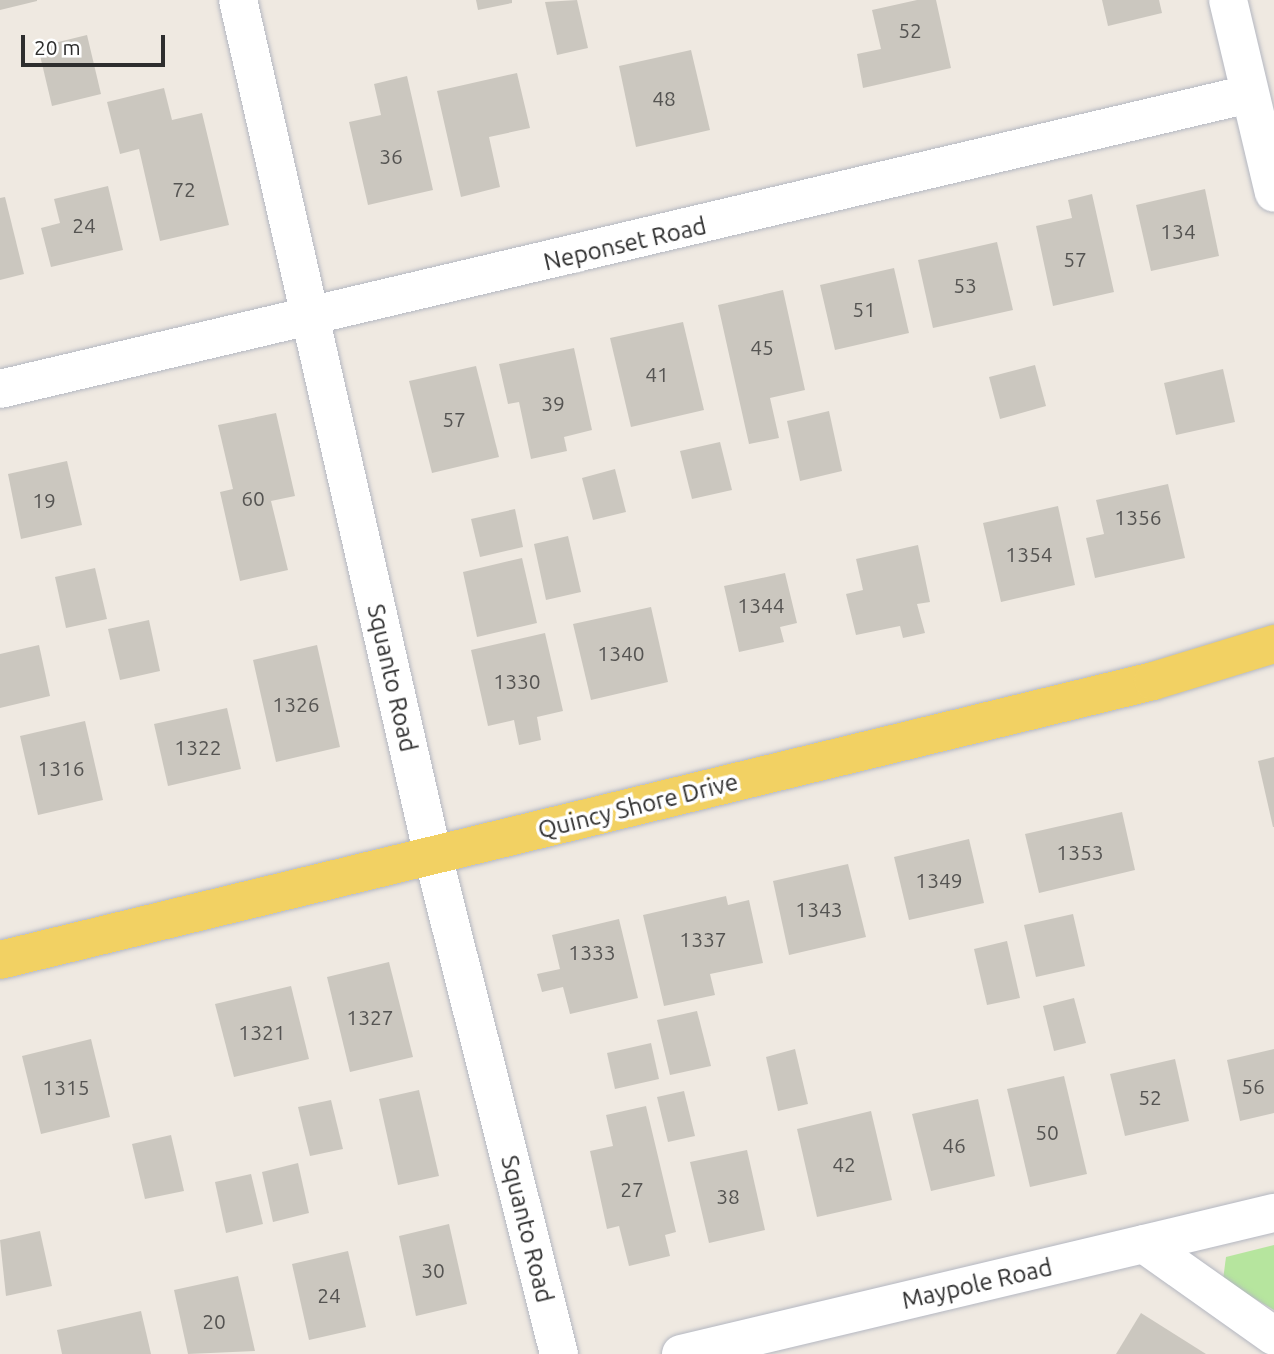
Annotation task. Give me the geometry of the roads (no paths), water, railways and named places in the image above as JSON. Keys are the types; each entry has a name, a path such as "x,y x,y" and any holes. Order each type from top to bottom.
{"main road":[{"name":"Quincy Shore Drive","path":"0,960 1153,681 1274,644"}],"street":[{"name":"Squanto Road","path":"237,0 433,856 559,1354"},
{"path":"1227,0 1274,193"},
{"name":"Neponset Road","path":"0,389 309,320 1249,94"},
{"name":"Maypole Road","path":"681,1354 1274,1213"},
{"path":"1144,1244 1274,1336"}]}
